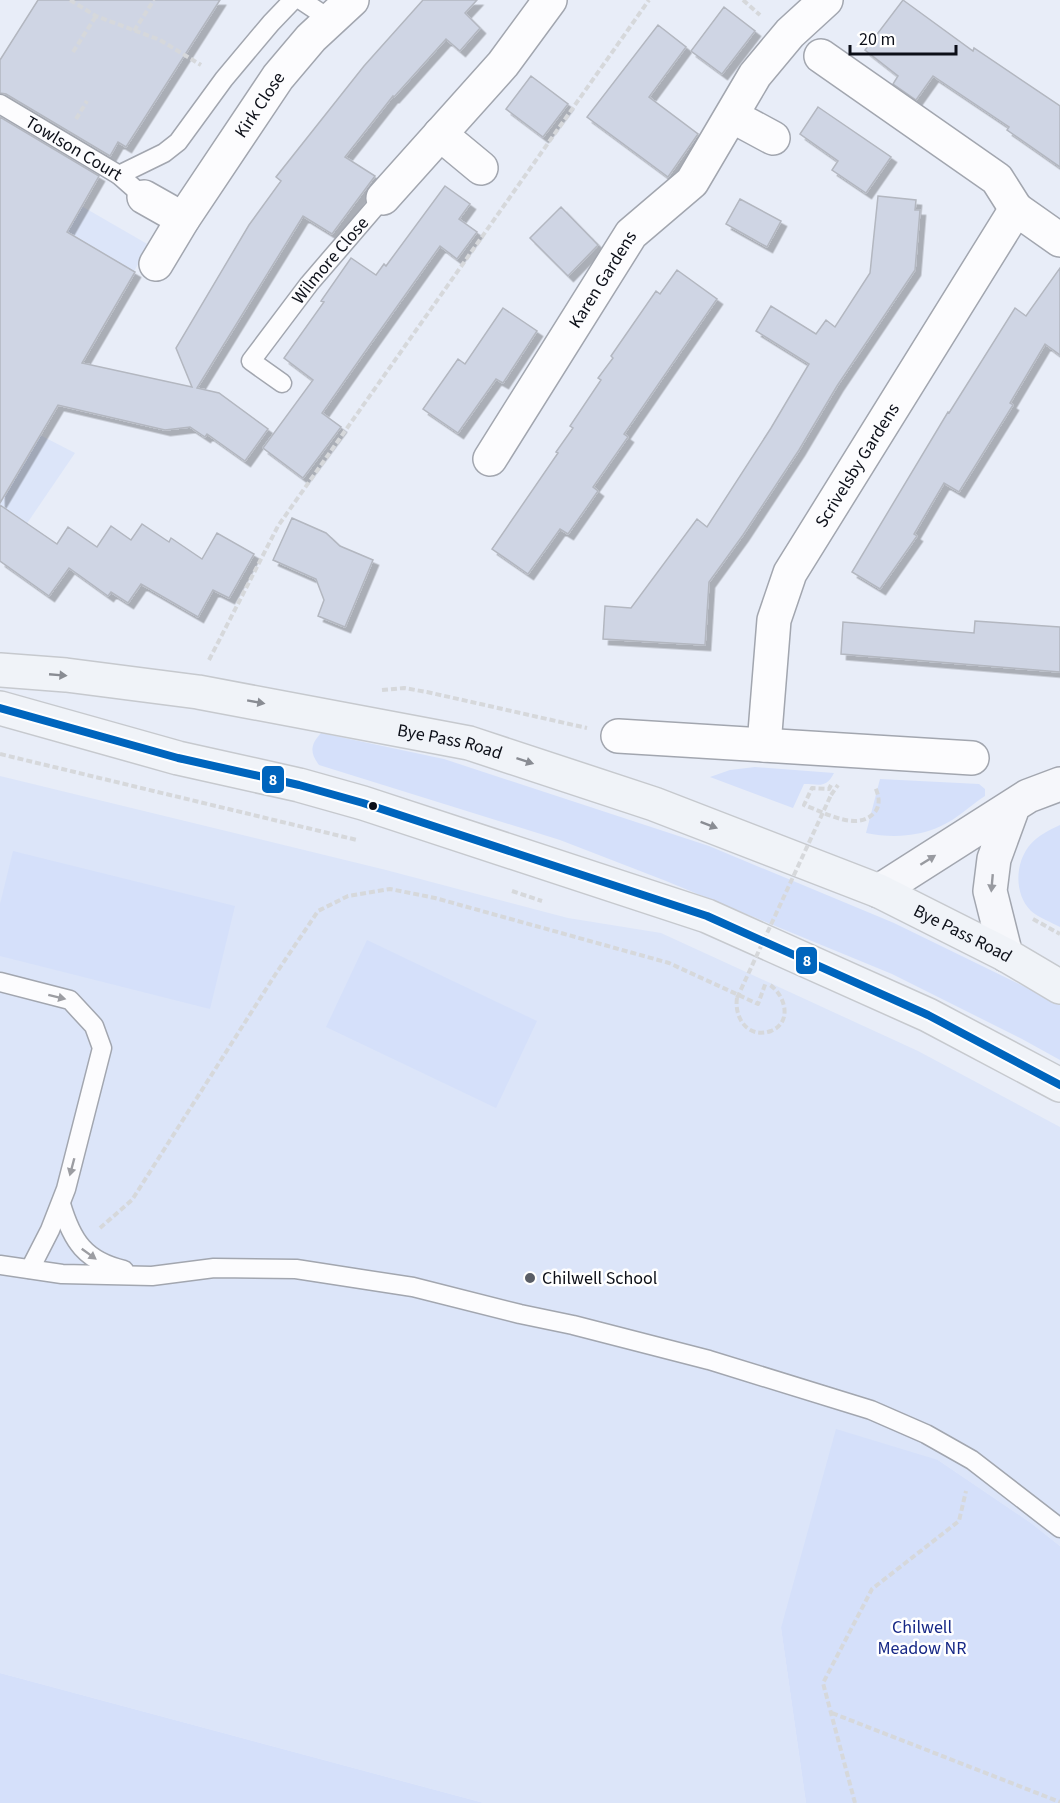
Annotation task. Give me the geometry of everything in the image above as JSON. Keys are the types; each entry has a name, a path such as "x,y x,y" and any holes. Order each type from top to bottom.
{"main road":[{"name":"Bye Pass Road","path":"0,670 66,675 198,692 469,743 654,804 879,891 1006,955"},
{"path":"0,708 178,758 299,785 363,803 707,916 928,1015 1060,1085"},
{"name":"Bye Pass Road","path":"879,891 1028,796 1060,784"},
{"name":"Bye Pass Road","path":"1006,955 990,891 994,859 1014,807"},
{"path":"1006,955 1060,987"}],"street":[{"name":"Wilmore Close","path":"383,198 503,64 550,0"},
{"name":"Karen Gardens","path":"490,459 631,234 692,182 754,75 790,33 826,0"},
{"name":"Kirk Close","path":"156,264 183,219 278,77 305,44 341,10"},
{"path":"822,56 997,179 1017,209 1060,240"},
{"path":"732,116 772,138"},
{"path":"440,134 480,168"},
{"path":"144,197 183,219"},
{"name":"Scrivelsby Gardens","path":"764,745 774,620 790,573 1017,209"},
{"path":"618,736 972,758"}],"lane":[{"path":"119,175 164,153 178,142 224,79 293,0"},
{"path":"301,0 341,10"},
{"name":"Towlson Court","path":"0,104 119,175 144,197"},
{"name":"Wilmore Close","path":"282,383 251,361 309,284 383,198"},
{"path":"0,982 70,1000 94,1026 102,1048 61,1204 30,1269"},
{"path":"61,1204 68,1227 79,1246 106,1266 152,1276"},
{"path":"0,1265 62,1274 152,1276 214,1268 296,1269 413,1287 670,1349 871,1410 926,1434 972,1460 1060,1528"}],"path":[{"path":"70,0 96,16 160,40 224,79"},
{"path":"134,31 154,0"},
{"path":"198,692 202,673 278,526 649,0"},
{"path":"73,52 96,16"},
{"path":"0,754 358,840"},
{"path":"738,970 766,982 783,998 784,1018 778,1027 770,1031 758,1032 749,1029 741,1022 736,1009 737,998 831,795 838,784 845,782"},
{"path":"816,809 851,823 868,819 877,810 879,795 873,785"},
{"path":"79,1246 132,1200 268,985 318,911 348,896 390,889 435,898 669,963 758,1004 766,982"},
{"path":"509,891 553,904"},
{"path":"742,960 752,965"},
{"path":"855,1803 823,1683 872,1590 959,1521 972,1460"},
{"path":"831,1713 1060,1802"}],"shaded area":[{"path":"0,159 149,245 40,435 75,453 0,563"},
{"name":"Chilwell School","path":"0,776 386,870 568,918 661,933 918,1051 1060,1127 1060,1546 1031,1523 938,1460 781,1628 806,1803 484,1803 0,1673"}],"green space":[{"path":"321,733 444,759 709,846 894,923 1060,1004 1060,1060 892,974 666,881 560,840 319,765 312,748"},
{"path":"755,767 834,773 825,784 804,784 793,808 710,777 730,770"},
{"path":"880,779 979,784 985,789 985,796 953,820 932,830 904,836 866,833"},
{"path":"1060,825 1060,927 1031,911 1025,904 1018,879 1021,861 1029,846 1039,836"},
{"path":"13,851 235,906 210,1009 0,956 0,904"},
{"path":"367,940 537,1021 496,1108 326,1027"},
{"name":"Chilwell Meadow NR","path":"836,1429 938,1460 1031,1523 1060,1546 1060,1803 806,1803 781,1628"},
{"path":"0,1673 484,1803 0,1803"}],"building":[{"path":"38,0 220,0 126,147 118,142 110,156 6,94 0,93 0,60"},
{"path":"423,0 477,0 465,13 480,28 460,51 446,39 393,96 345,157 375,176 332,234 303,216 197,388 219,393 268,429 245,461 207,434 205,437 190,427 165,430 58,405 0,503 0,117 99,176 67,232 135,272 82,363 192,387 176,348 249,225 281,181 276,177 364,66"},
{"path":"903,0 973,51 974,48 1060,106 1060,167 1007,130 1009,127 933,76 916,100 893,84 898,76 865,50"},
{"path":"724,7 755,31 722,74 691,51"},
{"path":"658,25 686,47 649,97 698,134 668,177 587,117"},
{"path":"531,76 568,104 543,137 506,109"},
{"path":"818,107 891,157 866,193 832,170 838,161 800,134"},
{"path":"445,186 470,204 459,219 477,232 457,259 440,246 369,346 322,413 341,427 303,478 263,448 313,380 284,358 324,302 321,301 351,258 376,275 384,264 386,266"},
{"path":"878,196 916,200 915,210 920,210 915,270 837,386 799,450 743,535 709,582 705,645 603,639 605,606 631,608 697,519 707,527 809,364 756,331 771,306 816,334 826,320 835,327 870,273"},
{"path":"740,199 781,221 767,247 726,224"},
{"path":"561,207 598,245 568,276 530,238"},
{"path":"1060,268 1060,355 1045,344 1010,403 1013,405 959,492 944,483 914,534 917,536 880,589 852,572 948,412 1015,308 1026,316"},
{"path":"677,270 717,299 624,434 628,437 593,487 598,491 568,534 560,529 528,574 492,549 558,453 556,452 573,428 570,426 601,380 598,378 613,358 611,356 656,291 660,294"},
{"path":"503,308 537,331 503,383 496,379 458,433 423,409 458,359 465,364"},
{"path":"0,505 57,544 68,527 97,547 111,526 131,540 142,524 169,542 171,538 202,559 217,533 254,554 229,598 213,590 198,617 141,584 128,603 111,592 108,596 69,568 49,596 0,561"},
{"path":"292,518 326,533 340,546 373,560 345,627 318,616 324,600 316,579 273,560"},
{"path":"975,621 1060,627 1060,672 841,654 843,622 974,633"}],"transit line":[{"name":"8","path":"0,708 178,758 299,785 363,803 707,916 928,1015 1060,1085"}],"place":[{"name":"Chilwell School","path":"530,1278"}]}
